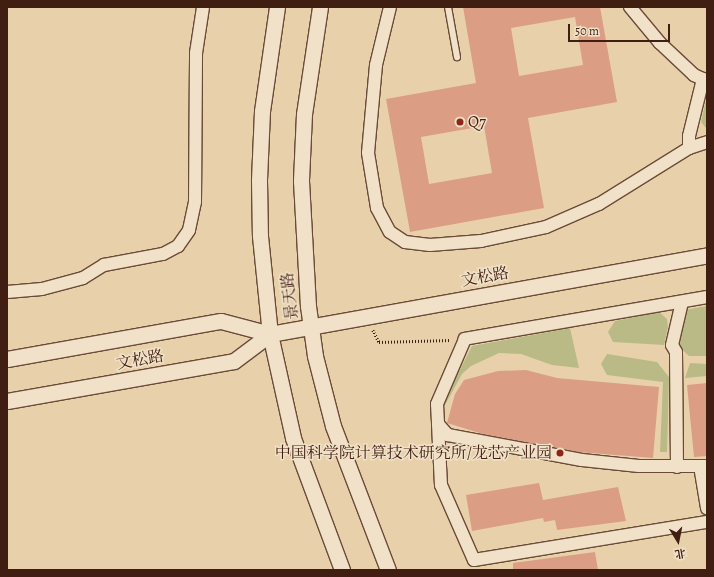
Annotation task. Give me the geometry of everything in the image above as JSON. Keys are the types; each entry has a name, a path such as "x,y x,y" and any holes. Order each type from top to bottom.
{"street":[{"path":"7,292 42,290 83,278 104,265 163,254 178,246 186,235 195,202 196,53 203,7"},
{"name":"景天路","path":"277,7 262,111 259,180 260,236 270,334 293,438 342,570"},
{"name":"景天路","path":"320,7 304,114 301,181 302,234 311,327 333,426 388,570"},
{"path":"390,7 376,66 368,153 377,208 397,239 416,244 447,244 508,236 546,227 599,204 689,148 707,142"},
{"path":"630,7 660,43 705,80 689,136 689,148"},
{"name":"文松路","path":"7,359 221,321 270,334 707,255"},
{"path":"707,298 465,339 437,404 442,485 474,560 707,522"},
{"path":"678,467 676,352 672,345 682,302"},
{"name":"文松路","path":"7,401 234,361 270,334"},
{"path":"438,424 448,435 546,455 678,467 704,466 707,508"}],"lane":[{"path":"448,7 457,57"}],"path":[{"path":"367,317 379,342 465,339"}],"green space":[{"path":"707,95 707,128 706,128 701,122"},
{"path":"707,306 707,356 689,356 680,348 678,322 684,310"},
{"path":"659,312 667,319 668,327 664,345 613,342 608,332 615,321"},
{"path":"570,328 579,368 552,365 521,354 499,353 471,366 462,374 444,407 445,399 472,346"},
{"path":"607,354 657,362 669,377 667,452 660,452 663,382 607,375 601,364"},
{"path":"690,363 707,364 707,376 685,378"}],"building":[{"name":"Q7","path":"463,7 600,7 617,102 528,118 544,208 410,232 386,99 476,83","holes":["575,17 583,65 519,76 511,28","484,126 492,173 429,184 421,137"]},
{"path":"526,370 557,378 659,387 653,458 578,452 483,434 447,423 455,394 464,380 498,371"},
{"path":"707,383 707,456 694,457 687,385"},
{"path":"539,483 543,500 618,487 626,521 557,530 555,520 544,522 543,518 472,531 466,495"},
{"path":"595,552 598,570 513,570 513,563"}],"place":[{"name":"Q7","path":"460,122"},
{"name":"中国科学院计算技术研究所/龙芯产业园","path":"560,453"}]}
